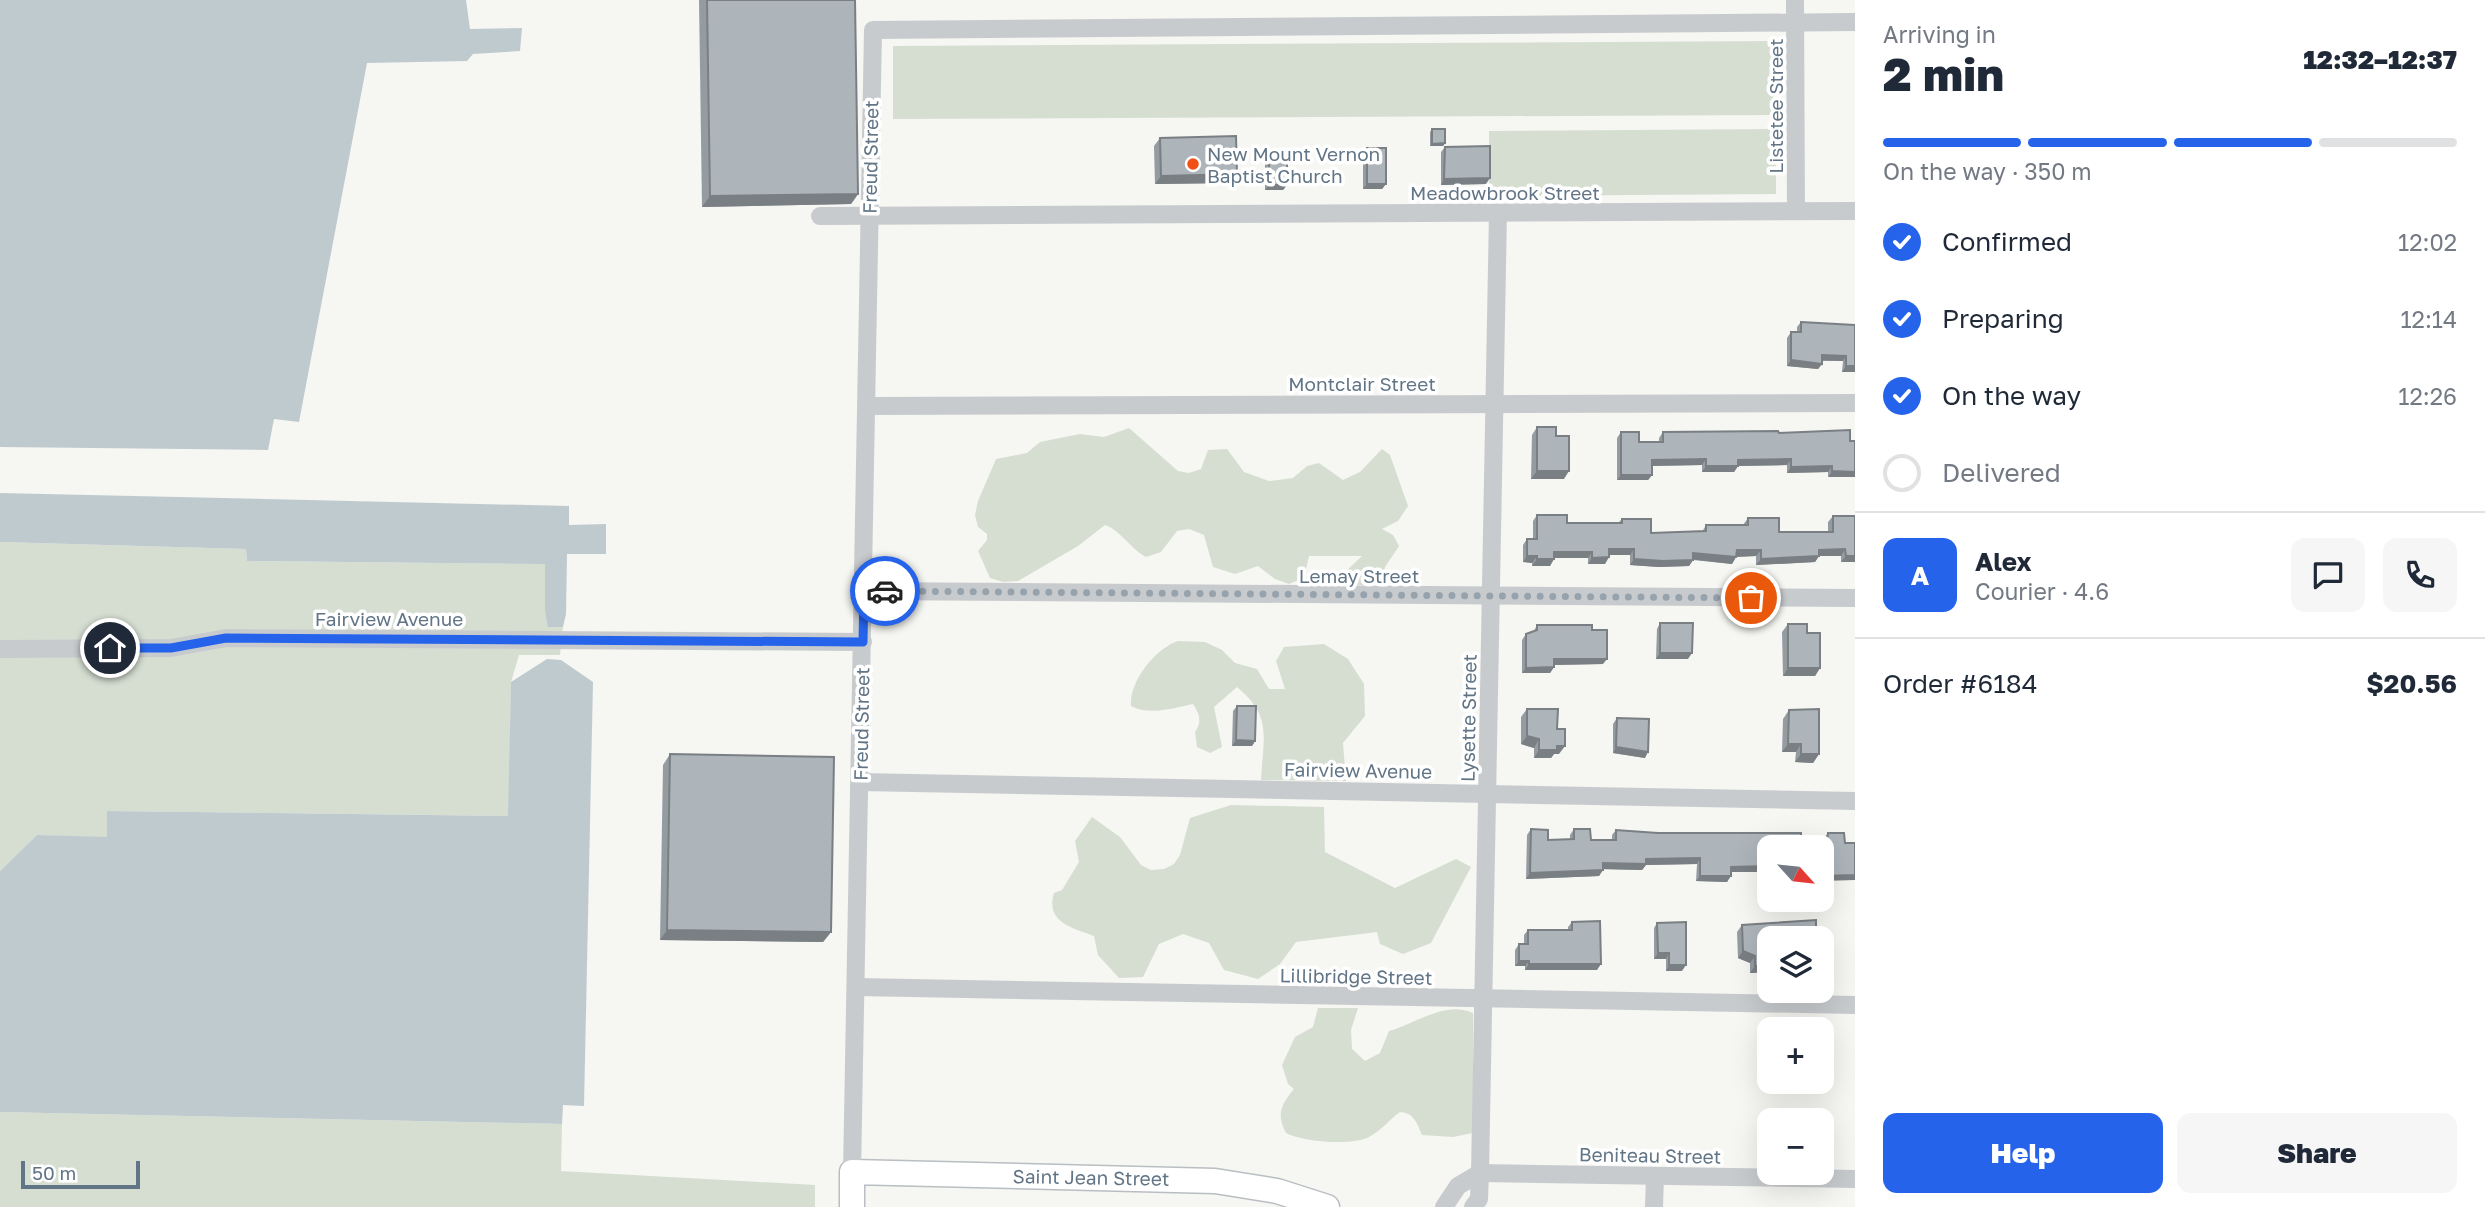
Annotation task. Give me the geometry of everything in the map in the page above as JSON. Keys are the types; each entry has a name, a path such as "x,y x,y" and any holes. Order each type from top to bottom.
{"street":[{"name":"Listetee Street","path":"1795,0 1796,211"},
{"path":"1796,23 1855,22"},
{"name":"Freud Street","path":"852,1207 873,30 1796,23"},
{"name":"Meadowbrook Street","path":"820,216 1855,211"},
{"name":"Lysette Street","path":"1480,1173 1498,213"},
{"name":"Montclair Street","path":"868,406 1855,403"},
{"name":"Lemay Street","path":"864,591 1855,598"},
{"name":"Fairview Avenue","path":"0,649 171,648 226,638 863,642"},
{"name":"Fairview Avenue","path":"860,782 1855,801"},
{"name":"Lillibridge Street","path":"856,987 1855,1005"},
{"name":"Saint Jean Street","path":"852,1172 1187,1179 1277,1191 1327,1207"},
{"path":"1444,1207 1458,1186 1480,1173"},
{"path":"1473,1207 1479,1199 1480,1173"},
{"name":"Beniteau Street","path":"1480,1173 1855,1179"},
{"path":"1654,1207 1655,1177"}],"shaded area":[{"path":"0,0 466,0 470,29 522,28 520,51 473,54 467,61 367,63 299,422 274,419 268,450 0,447"},
{"path":"1773,41 1773,115 893,119 893,46"},
{"path":"1776,129 1776,194 1489,196 1489,131"},
{"path":"1129,428 1178,471 1189,473 1201,469 1208,450 1227,449 1244,472 1269,481 1293,478 1307,466 1319,463 1343,480 1360,472 1382,449 1390,455 1408,506 1398,521 1382,529 1393,535 1399,546 1385,567 1381,585 1346,585 1346,571 1362,556 1309,556 1304,578 1289,584 1275,579 1258,566 1235,574 1213,567 1204,535 1189,529 1177,531 1161,552 1146,557 1105,525 1078,546 1018,581 1003,582 990,578 978,551 987,540 987,534 978,527 975,515 978,501 996,459 1027,453 1040,442 1080,434 1104,437"},
{"path":"0,493 569,506 569,525 606,524 606,554 567,554 566,614 563,627 548,627 545,612 545,564 247,561 246,549 0,542"},
{"path":"0,542 246,549 247,561 546,564 545,612 549,627 563,627 560,655 519,655 511,682 509,816 107,811 107,838 37,835 0,871"},
{"path":"1178,641 1205,642 1222,650 1235,663 1257,669 1269,689 1285,689 1276,661 1284,647 1324,644 1348,659 1364,684 1365,716 1343,743 1346,781 1261,780 1264,740 1261,718 1256,708 1237,687 1214,707 1222,747 1210,753 1197,747 1195,732 1199,718 1193,704 1154,711 1131,706 1134,686 1139,676 1153,658"},
{"path":"547,659 561,660 593,682 584,1106 563,1105 562,1124 0,1112 0,871 37,835 107,837 107,811 508,816 511,682"},
{"path":"1231,805 1324,807 1325,852 1395,888 1456,859 1471,867 1431,943 1403,954 1380,944 1377,932 1296,942 1280,964 1258,979 1224,970 1209,943 1183,934 1159,944 1143,977 1119,978 1098,955 1094,936 1069,927 1053,911 1054,893 1062,890 1079,862 1075,841 1092,817 1120,837 1141,865 1151,870 1164,869 1174,864 1180,855 1190,818"},
{"path":"1318,1008 1358,1008 1351,1030 1352,1049 1365,1061 1380,1053 1389,1031 1441,1011 1452,1009 1473,1013 1473,1133 1453,1137 1422,1135 1412,1117 1400,1112 1378,1131 1361,1140 1328,1142 1286,1133 1281,1121 1281,1110 1294,1089 1288,1084 1282,1065 1295,1037 1313,1027"},
{"path":"0,1112 562,1124 561,1171 815,1185 815,1207 0,1207"}],"building":[{"path":"707,0 855,0 858,194 710,196"},
{"path":"1432,129 1445,129 1445,143 1432,144"},
{"name":"New Mount Vernon Baptist Church","path":"1236,136 1237,174 1161,176 1160,138"},
{"path":"1490,146 1490,178 1444,179 1445,147"},
{"path":"1367,148 1386,148 1386,184 1367,184"},
{"path":"1269,150 1287,150 1287,185 1269,185"},
{"path":"1801,322 1855,325 1855,366 1846,366 1846,356 1822,355 1822,364 1791,360 1791,332 1801,332"},
{"path":"1537,427 1556,427 1556,436 1569,436 1569,471 1537,471"},
{"path":"1850,430 1850,441 1855,441 1855,472 1832,471 1832,466 1791,467 1791,459 1738,460 1738,466 1706,466 1706,459 1652,460 1652,475 1621,475 1621,432 1639,432 1639,442 1663,442 1663,432 1779,433"},
{"path":"1537,515 1567,515 1567,523 1622,523 1622,519 1651,519 1651,533 1706,531 1706,525 1748,525 1748,518 1779,518 1779,532 1833,532 1833,516 1855,516 1855,556 1846,556 1845,549 1819,550 1819,556 1761,559 1761,550 1737,550 1736,557 1693,553 1693,560 1663,561 1634,559 1634,549 1609,549 1609,557 1592,558 1592,552 1554,552 1554,559 1537,559 1537,556 1527,556 1527,539 1537,539"},
{"path":"1660,623 1693,623 1692,653 1660,653"},
{"path":"1788,624 1807,624 1807,633 1820,633 1820,668 1788,668"},
{"path":"1537,625 1592,625 1592,630 1607,630 1607,659 1554,659 1554,667 1526,668 1526,634 1537,630"},
{"path":"1237,706 1256,706 1255,741 1236,740"},
{"path":"1527,709 1558,709 1557,729 1565,729 1565,746 1557,746 1557,750 1539,750 1539,739 1527,736"},
{"path":"1819,709 1819,754 1801,754 1801,744 1788,744 1789,710"},
{"path":"1617,718 1649,719 1648,752 1616,747"},
{"path":"670,754 834,757 831,932 667,930"},
{"path":"1531,829 1548,830 1548,840 1574,839 1574,829 1590,829 1591,840 1616,840 1616,830 1658,833 1801,833 1757,835 1757,866 1731,867 1731,876 1700,876 1700,858 1646,859 1646,864 1603,863 1603,870 1530,873"},
{"path":"1828,833 1844,833 1845,843 1855,843 1855,875 1834,876 1834,835"},
{"path":"1816,920 1816,926 1757,926 1757,966 1755,956 1743,951 1742,925"},
{"path":"1600,921 1601,964 1529,964 1529,961 1519,961 1519,944 1528,944 1528,930 1572,930 1572,922"},
{"path":"1686,922 1686,965 1669,965 1669,953 1658,953 1657,923"}],"way so far":[{"path":"885,591 1751,598"}],"place":[{"name":"New Mount Vernon Baptist Church","path":"1193,164"}],"route":[{"path":"110,648 171,648 226,638 863,642 864,591 885,591"}]}
